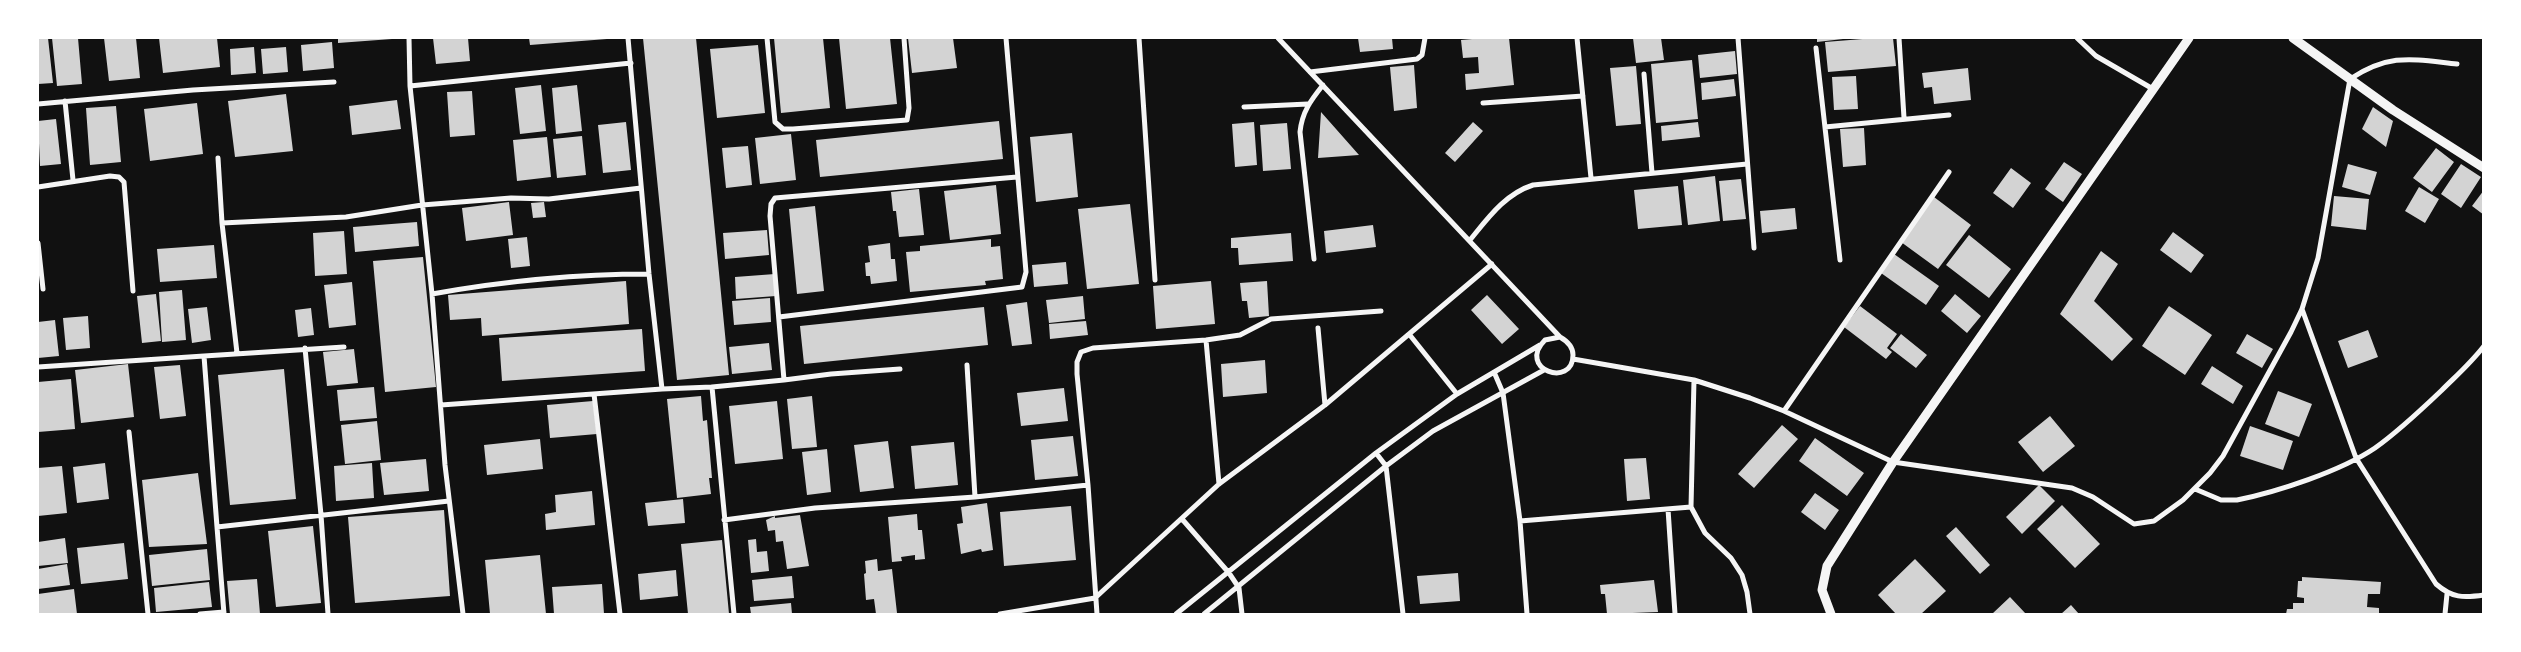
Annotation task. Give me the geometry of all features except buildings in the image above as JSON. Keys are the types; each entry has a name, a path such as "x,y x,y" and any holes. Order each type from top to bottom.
{"street":[{"path":"408,38 410,86 432,294 449,501 463,614"},
{"path":"628,38 649,274 662,389"},
{"path":"767,38 775,122 784,129 794,129 907,120 909,108 904,38"},
{"path":"778,317 1022,288 1026,272 1006,38"},
{"path":"1140,38 1155,280"},
{"path":"1278,38 1560,337 1568,342 1573,350 1573,359 1567,370 1556,374 1544,370 1538,360 1540,345"},
{"path":"1310,72 1417,59 1422,55 1425,38"},
{"path":"1577,38 1592,178"},
{"path":"1738,38 1754,248"},
{"path":"1898,38 1904,118"},
{"path":"2076,38 2096,56 2153,89"},
{"path":"1831,614 1822,590 1827,566 1893,462 2189,38"},
{"path":"2293,38 2392,110 2484,168"},
{"path":"1816,48 1840,260"},
{"path":"2350,79 2381,62 2410,59 2457,64"},
{"path":"410,86 631,63"},
{"path":"1644,74 1652,173"},
{"path":"1573,359 1694,380 1784,411 1893,462 2072,488 2093,497 2134,524 2154,520 2183,500 2195,489 2223,456 2302,309 2318,258 2350,79"},
{"path":"38,104 193,90 334,82"},
{"path":"1314,259 1300,132 1302,118 1308,104 1323,85"},
{"path":"1483,103 1583,96"},
{"path":"65,101 73,180"},
{"path":"1244,107 1308,104"},
{"path":"1825,127 1949,115"},
{"path":"218,158 222,223 237,353"},
{"path":"1470,240 1494,210 1519,189 1533,185 1747,164"},
{"path":"1784,411 1948,172"},
{"path":"38,187 73,180 110,176 119,177 124,182 133,291"},
{"path":"784,380 770,216 771,204 775,198 1018,177"},
{"path":"222,223 346,217 422,205 512,198 549,199 641,188"},
{"path":"38,243 43,289"},
{"path":"1000,614 1095,598 1219,484 1325,405 1492,264"},
{"path":"432,294 475,286 593,274 649,274"},
{"path":"2302,309 2356,458 2436,584 2447,594 2462,598 2484,595"},
{"path":"1097,614 1077,362 1081,352 1093,348 1206,340 1240,335 1271,319 1382,311"},
{"path":"1318,328 1325,405"},
{"path":"1409,334 1457,394"},
{"path":"1176,614 1376,452 1457,394 1540,345 1545,340 1560,337"},
{"path":"1206,340 1219,484"},
{"path":"2195,489 2221,500 2237,500 2323,473 2356,458 2380,444 2432,399 2475,358 2484,346"},
{"path":"38,367 237,353 260,354 305,348 344,347"},
{"path":"305,348 321,515 328,614"},
{"path":"200,614 224,613 204,356"},
{"path":"968,365 975,497"},
{"path":"441,405 712,387 831,374 900,369"},
{"path":"1204,614 1239,588 1386,466 1434,431 1544,370"},
{"path":"1494,372 1503,393 1520,521 1527,614"},
{"path":"1694,380 1691,507 1705,533 1731,558 1742,575 1750,614"},
{"path":"712,387 734,614"},
{"path":"594,394 620,614"},
{"path":"129,432 148,614"},
{"path":"1376,452 1386,466 1403,614"},
{"path":"724,520 815,508 975,497 1088,484"},
{"path":"217,527 449,501"},
{"path":"1520,521 1691,507"},
{"path":"1668,509 1675,614"},
{"path":"1182,520 1229,573 1239,588 1242,614"},
{"path":"2446,614 2447,594"}]}
